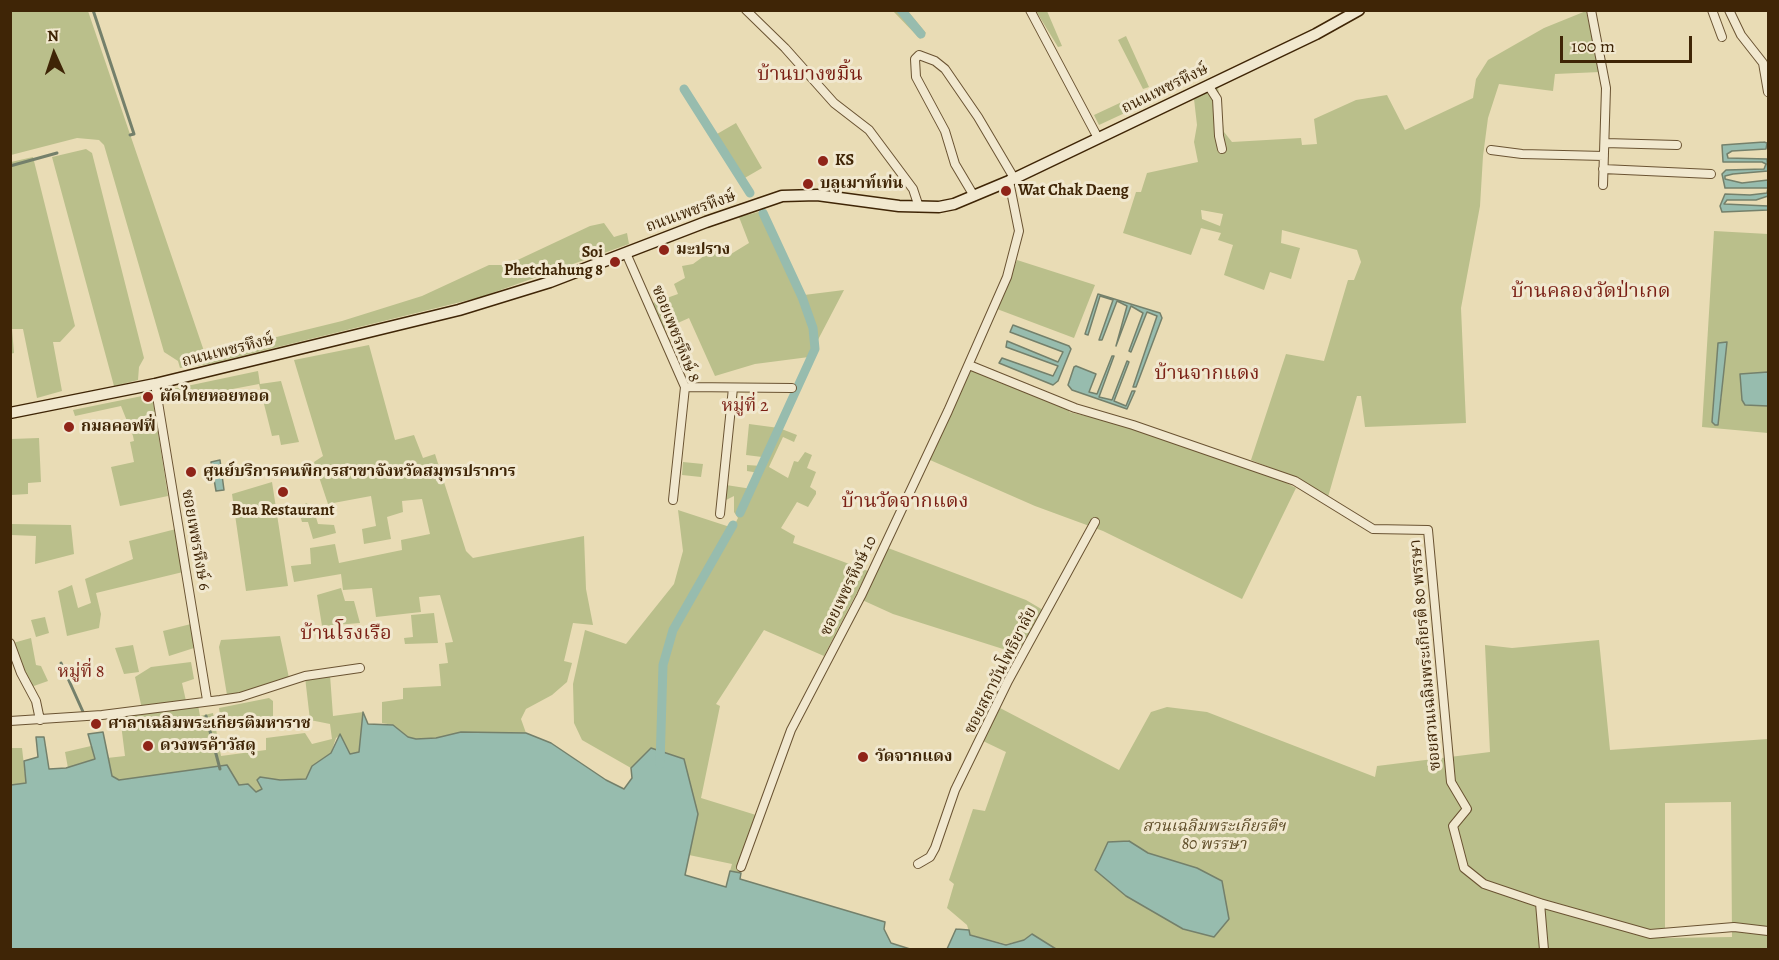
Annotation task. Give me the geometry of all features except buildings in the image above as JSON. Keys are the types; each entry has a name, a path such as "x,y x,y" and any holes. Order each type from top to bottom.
{"main road":[{"name":"ถนนเพชรหึงษ์","path":"10,413 155,384 459,310 550,282 782,196 817,195 919,207 939,207 974,196 1012,180 1359,10"}],"street":[{"path":"746,10 785,48 834,103 869,130 913,189 919,207"},
{"path":"1030,10 1098,138"},
{"path":"1591,10 1606,88 1603,185"},
{"path":"1712,10 1722,37"},
{"path":"1729,10 1741,35 1762,63 1768,92"},
{"name":"ซอยเพชรหึงษ์ 10","path":"741,867 791,730 861,596 969,365 1015,251 1018,220 1012,180 978,117 945,69 926,56 919,55 915,58 916,77 945,131 955,164 974,196"},
{"path":"1208,85 1217,99 1218,136 1222,150"},
{"path":"1605,143 1677,145"},
{"path":"1491,150 1522,154 1604,156"},
{"path":"1603,169 1711,174"},
{"name":"ซอยเพชรหึงษ์ 8","path":"626,253 685,387 674,500"},
{"name":"ซอยสวนเฉลิมพระเกียรติ 80 พรรษา","path":"969,365 1075,408 1255,465 1295,482 1373,529 1428,530 1451,782 1467,809 1453,826 1464,868 1474,878 1540,903 1650,934 1734,927 1768,931"},
{"name":"ซอยเพชรหึงษ์ 6","path":"155,384 207,700"},
{"path":"685,387 792,388"},
{"path":"720,514 733,388"},
{"name":"ซอยสถาบันโพธิยาลัย","path":"918,864 930,856 935,848 955,790 1008,681 1095,522"},
{"path":"10,643 21,673 36,701 40,720"},
{"path":"10,721 156,709 240,697 305,676 360,668"},
{"path":"1540,903 1544,950"}],"green space":[{"path":"11,10 88,11 206,357 211,353 342,321 422,296 489,265 507,265 590,226 604,223 614,237 627,233 629,244 481,297 209,364 180,368 178,361 164,352 104,145 99,140 77,138 11,155"},
{"path":"893,11 908,11 926,33 920,39"},
{"path":"1036,11 1047,11 1062,46 1058,47"},
{"path":"1586,11 1600,72 1555,74 1553,91 1499,84 1488,118 1480,206 1461,308 1466,423 1365,427 1361,396 1357,396 1328,497 1304,481 1251,460 1286,354 1324,361 1348,280 1354,280 1361,262 1357,250 1282,230 1281,243 1300,248 1291,279 1270,272 1264,290 1224,275 1233,245 1218,240 1221,233 1201,228 1191,255 1123,233 1136,192 1141,192 1147,173 1198,162 1194,142 1197,125 1194,99 1218,87 1224,132 1232,142 1301,138 1302,145 1317,144 1314,119 1356,100 1387,95 1405,130 1473,98 1476,79 1488,60 1544,28","holes":["1201,210 1223,214 1220,226 1202,219"]},
{"path":"1126,36 1149,87 1143,89 1118,40"},
{"path":"1139,94 1142,105 1099,125 1094,115"},
{"path":"736,123 762,168 743,179 717,134"},
{"path":"86,149 92,153 144,358 139,367 138,380 114,386 52,157"},
{"path":"33,157 75,326 60,342 53,342 62,391 37,398 23,329 12,329 14,353 10,354 11,162"},
{"path":"766,210 804,295 844,290 809,357 755,364 715,376 689,318 662,330 650,304 678,294 674,284 685,278 682,266 693,264 719,245 731,254 749,243 739,217"},
{"path":"1714,231 1768,234 1768,372 1740,375 1744,405 1768,406 1768,433 1702,427","holes":["1718,343 1722,392 1718,425 1712,421"]},
{"path":"1017,260 1095,285 1074,338 997,309"},
{"path":"369,345 395,440 414,435 423,458 435,454 466,551 473,558 584,536 586,589 593,625 573,623 564,661 572,663 567,682 552,695 526,709 521,719 526,733 461,732 436,738 416,739 408,737 393,725 382,723 382,702 403,699 403,688 441,686 439,664 448,663 445,643 453,642 440,595 419,597 421,612 376,617 372,588 343,590 341,574 294,582 291,566 311,564 310,548 335,544 339,563 402,550 401,540 430,534 422,499 402,501 403,512 387,517 391,539 364,544 362,529 376,526 371,496 328,504 314,462 323,456 294,360"},
{"path":"971,370 1070,409 1069,412 1116,423 1223,457 1269,474 1296,488 1242,599 1103,531 1035,506 930,460"},
{"path":"258,371 260,384 281,381 299,442 281,445 279,435 272,436 259,384 164,402 163,391"},
{"path":"152,394 168,496 120,506 111,467 134,462 130,442 134,441 133,436 121,406 75,416 73,410"},
{"path":"749,424 779,428 797,435 794,442 783,437 769,467 788,478 794,461 798,462 805,452 812,455 807,468 816,472 810,487 816,491 816,494 808,507 797,502 781,528 795,536 793,543 868,571 824,656 764,630 716,704 720,706 701,798 756,815 741,873 730,871 732,864 689,855 698,814 684,759 651,748 631,768 582,740 574,723 573,684 585,630 626,644 674,584 683,551 678,510 733,528 738,518 734,512 734,496 726,500 726,485 752,489 759,473 747,471 747,465 762,466 762,457 746,455"},
{"path":"39,438 41,482 28,483 28,494 11,495 11,439"},
{"path":"683,462 703,464 701,477 682,475"},
{"path":"272,482 288,586 246,591 232,494"},
{"path":"306,503 313,507 318,524 334,525 336,533 313,539 308,522 302,522 299,512"},
{"path":"10,524 71,525 74,554 35,564 36,536 11,535"},
{"path":"176,529 183,572 96,593 101,614 99,628 67,636 58,591 72,585 78,608 91,603 85,579 133,559 129,541"},
{"path":"888,548 1026,600 1043,610 1015,657 1003,649 893,614 860,599"},
{"path":"341,588 345,601 354,601 360,623 322,626 317,595"},
{"path":"434,613 438,643 405,644 404,638 413,637 411,615"},
{"path":"45,617 49,633 36,637 31,620"},
{"path":"191,624 194,648 169,656 163,631"},
{"path":"280,636 289,678 235,695 227,695 219,647 221,640"},
{"path":"31,638 36,665 41,666 48,681 31,687 13,643"},
{"name":"สวนเฉลิมพระเกียรติฯ 80 พรรษา","path":"1599,640 1610,750 1768,739 1768,949 1056,949 1032,934 1024,940 1006,944 970,935 967,925 947,908 954,884 949,880 973,809 985,811 1006,752 983,741 1000,708 1119,770 1151,712 1167,707 1207,712 1375,777 1377,766 1490,752 1485,645 1512,648","holes":["1731,802 1732,937 1665,938 1665,803"]},
{"path":"133,645 139,672 124,674 115,648"},
{"path":"191,662 194,679 182,683 186,701 142,709 135,677 151,667"},
{"path":"330,675 333,716 363,712 359,752 350,755 340,735 336,738 331,753 312,766 306,779 280,780 260,777 262,789 256,792 239,786 227,765 119,780 112,776 107,758 125,756 120,716 198,705 200,716 213,713 221,756 266,750 266,738 305,733 312,744 332,739 330,724 310,720 305,677"},
{"path":"269,698 273,701 273,718 247,723 224,725 221,723 219,708"},
{"path":"91,746 96,759 68,768 65,752"},
{"path":"11,748 22,748 26,783 11,785"}],"shaded area":[{"path":"1767,143 1766,149 1732,151 1727,154 1728,158 1767,159 1768,171 1733,174 1725,176 1725,179 1742,183 1768,180 1768,188 1725,188 1722,174 1726,170 1764,169 1766,164 1762,162 1723,162 1722,145"},
{"path":"1768,188 1768,196 1756,200 1727,200 1724,204 1768,206 1768,210 1722,212 1720,206 1725,194 1767,193"},
{"path":"1098,294 1160,313 1162,318 1136,387 1133,387 1157,316 1147,312 1131,352 1129,351 1143,313 1131,306 1116,346 1127,306 1117,301 1102,340 1099,340 1113,300 1100,296 1088,335 1085,334"},
{"path":"1013,325 1069,346 1071,349 1058,381 1053,385 999,363 1002,358 1053,376 1058,366 1006,347 1007,341 1058,362 1063,352 1010,332"},
{"path":"1727,342 1718,425 1715,425 1712,422 1718,343"},
{"path":"1112,356 1114,356 1099,397 1112,400 1127,361 1129,362 1114,401 1126,406 1132,391 1135,391 1127,409 1072,390 1068,385 1076,366 1096,374 1089,392 1097,394"},
{"path":"1768,372 1768,406 1745,405 1742,400 1740,374"},
{"path":"220,460 224,490 216,491 211,462"},
{"path":"363,712 368,724 393,725 408,737 416,739 436,738 461,732 526,733 551,743 606,780 624,789 632,778 631,768 651,748 684,759 698,814 685,875 726,887 730,871 741,873 740,879 885,922 884,929 891,943 910,949 11,949 11,785 26,783 24,761 38,757 36,737 44,737 49,769 66,768 95,759 88,734 103,732 112,776 119,780 227,765 239,785 248,784 256,792 262,789 257,780 260,777 280,780 306,779 312,766 331,753 340,734 350,754 359,752"},
{"path":"1129,841 1148,853 1197,868 1222,881 1229,919 1214,937 1183,929 1126,896 1095,870 1108,842"},
{"path":"956,929 969,930 970,935 1006,945 1024,940 1032,934 1056,949 947,949"}],"waterway":[{"path":"93,10 134,134 130,135"},
{"path":"901,10 921,34"},
{"path":"684,89 750,193"},
{"path":"10,166 57,153"},
{"path":"740,513 815,349 813,328 802,297 763,213"},
{"path":"660,764 663,665 673,630 733,525"},
{"path":"61,663 84,714"},
{"path":"206,716 220,769"}],"place":[{"name":"KS","path":"823,161"},
{"name":"บลูเมาท์เท่น","path":"808,184"},
{"name":"Wat Chak Daeng","path":"1006,191"},
{"name":"มะปราง","path":"664,250"},
{"name":"Soi Phetchahung 8","path":"615,262"},
{"name":"ผัดไทยหอยทอด","path":"148,397"},
{"name":"กมลคอฟฟี่","path":"69,427"},
{"name":"ศูนย์บริการคนพิการสาขาจังหวัดสมุทรปราการ","path":"191,472"},
{"name":"Bua Restaurant","path":"283,492"},
{"name":"ศาลาเฉลิมพระเกียรติมหาราช","path":"96,724"},
{"name":"ดวงพรค้าวัสดุ","path":"148,746"},
{"name":"วัดจากแดง","path":"863,757"}],"district":[{"name":"บ้านบางขมิ้น","path":"810,75"},
{"name":"บ้านคลองวัดป่าเกด","path":"1591,292"},
{"name":"บ้านจากแดง","path":"1207,374"},
{"name":"หมู่ที่ 2","path":"745,407"},
{"name":"บ้านวัดจากแดง","path":"905,502"},
{"name":"บ้านโรงเรือ","path":"346,634"},
{"name":"หมู่ที่ 8","path":"81,673"}]}
